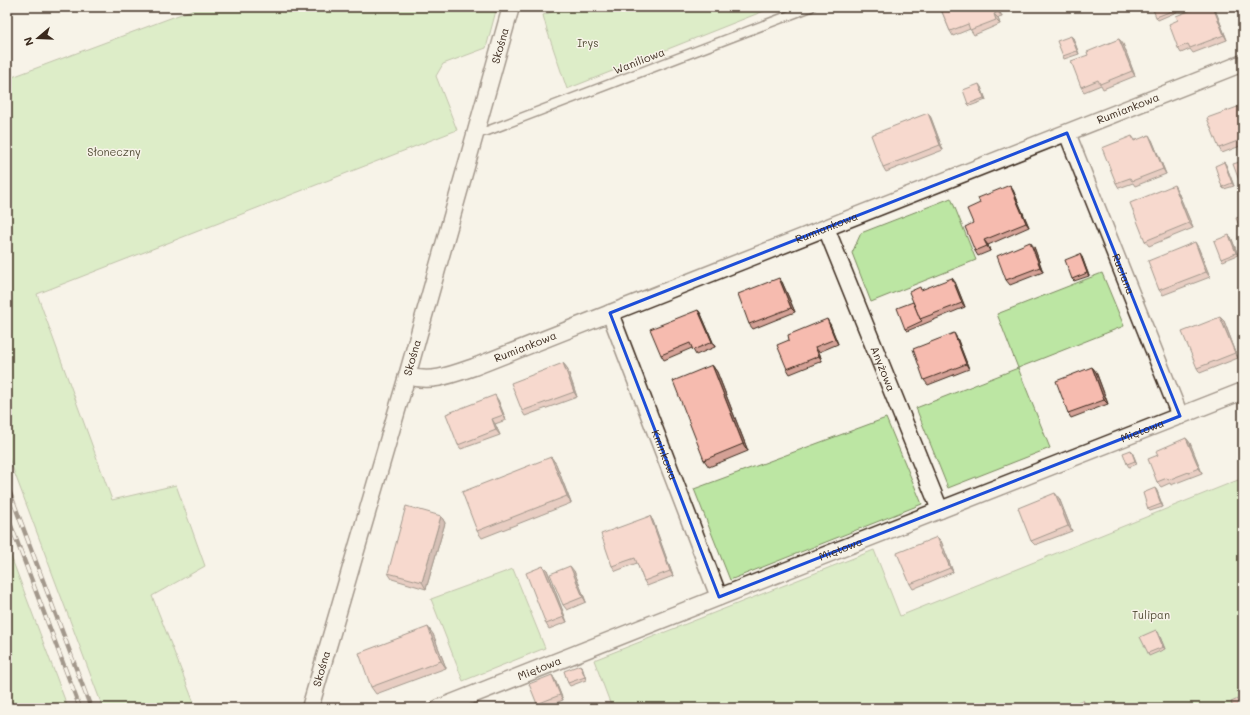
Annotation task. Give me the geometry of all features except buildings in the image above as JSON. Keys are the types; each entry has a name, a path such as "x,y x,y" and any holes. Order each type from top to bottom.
{"street":[{"name":"Skośna","path":"310,708 407,376 511,7"},
{"name":"Rumiankowa","path":"407,376 426,380 450,375 1243,63"},
{"name":"Ruciana","path":"1067,133 1180,416"},
{"name":"Anyżowa","path":"826,228 940,510"},
{"name":"Kminkowa","path":"610,313 720,597"},
{"name":"Miętowa","path":"439,708 1243,391"}],"lane":[{"name":"Waniliowa","path":"474,135 811,7"}],"highlighted area":[{"path":"1067,133 1180,416 719,597 610,313"}],"green space":[{"name":"Słoneczny","path":"200,7 497,7 486,48 443,64 436,76 457,130 37,294 112,500 176,485 205,566 152,596 196,708 103,708 7,453 7,79"},
{"name":"Irys","path":"565,7 774,7 567,89 543,15"},
{"path":"951,198 976,260 871,302 852,253 861,233"},
{"path":"1102,273 1124,326 1018,368 997,314"},
{"path":"1018,368 1050,448 948,488 916,408"},
{"path":"886,418 922,504 730,580 694,489"},
{"name":"Tulipan","path":"1243,478 1243,708 612,708 594,660 874,550 900,616"},
{"path":"7,546 68,708 7,708"},
{"path":"513,569 545,648 463,681 431,599"}],"railway":[{"path":"7,485 91,708"},
{"path":"7,515 80,708"}]}
